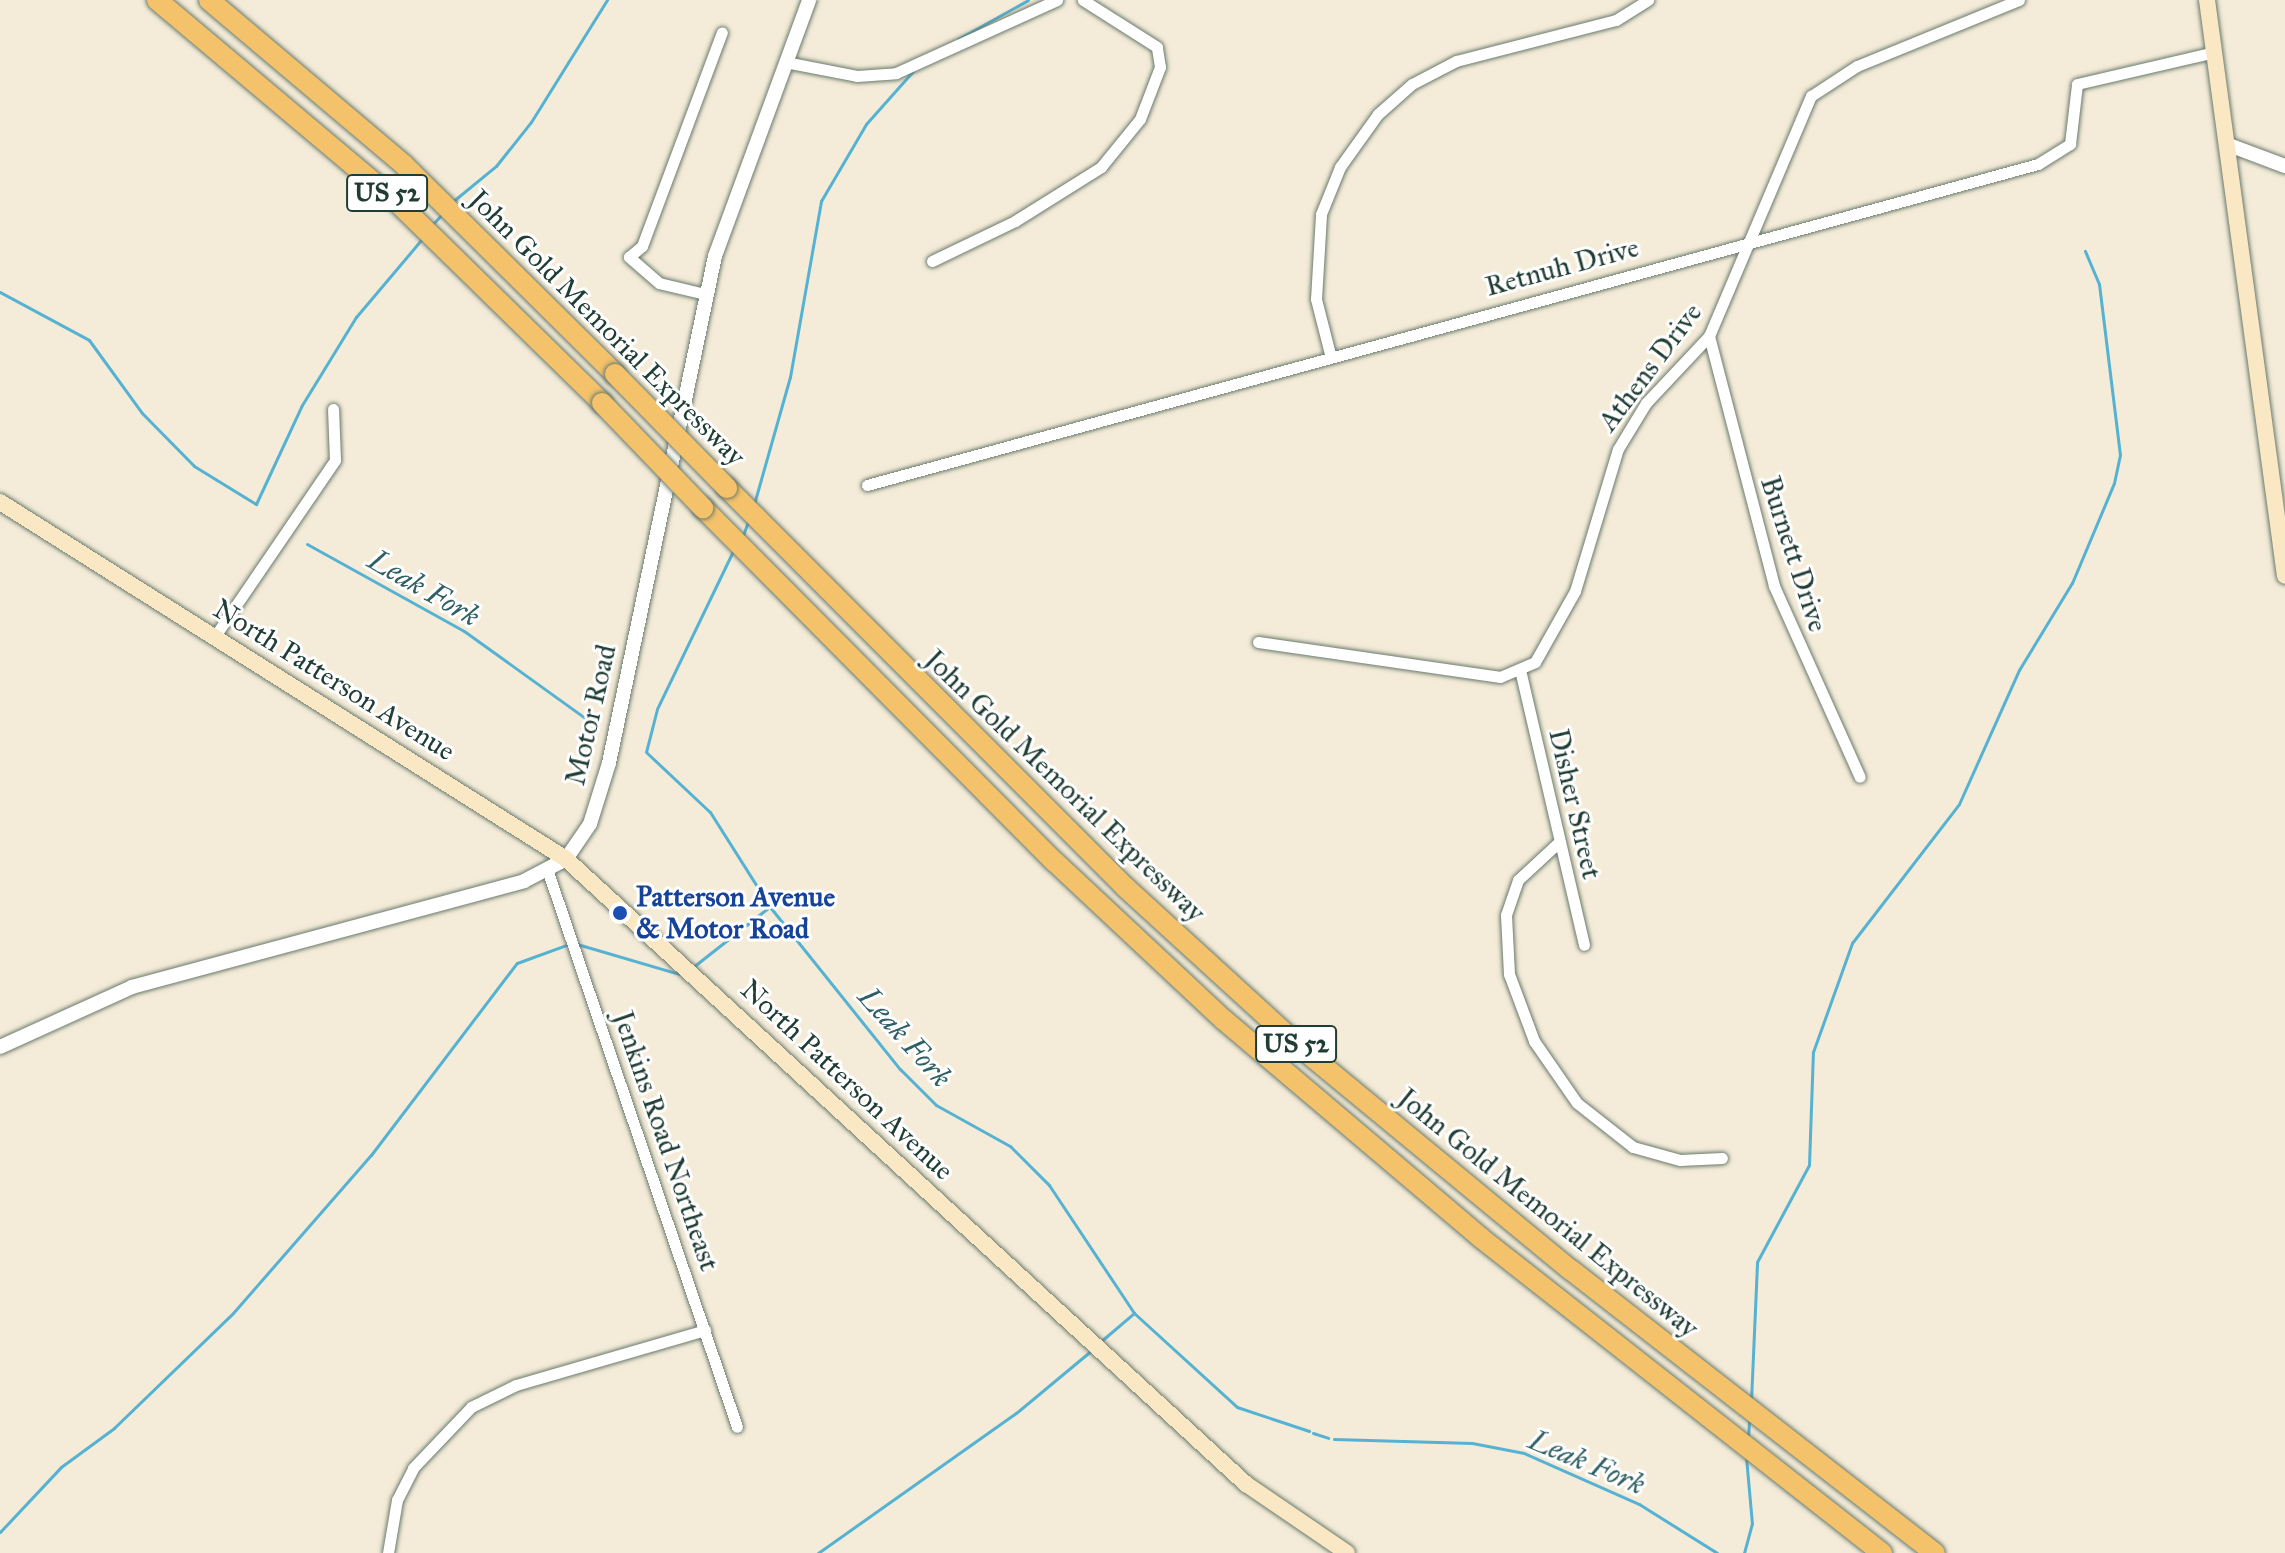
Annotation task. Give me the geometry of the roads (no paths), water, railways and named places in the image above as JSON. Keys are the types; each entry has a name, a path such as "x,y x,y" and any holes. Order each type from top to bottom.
{"highway":[{"name":"John Gold Memorial Expressway","path":"157,0 396,201 602,403 1055,862 1234,1030 1481,1238 1882,1553"},
{"name":"John Gold Memorial Expressway","path":"209,0 393,155 1125,887 1300,1047 1571,1270 1935,1553"},
{"path":"1918,1540 1941,1553"}],"main road":[{"path":"2207,0 2285,576"},
{"name":"North Patterson Avenue","path":"0,502 566,859 1246,1484 1347,1553"}],"street":[{"name":"Motor Road","path":"0,1047 132,987 548,872 566,859 590,824 609,763 705,294 809,0"},
{"path":"785,62 857,76 896,73 1057,0"},
{"path":"932,261 1015,221 1101,167 1140,119 1160,67 1157,47 1083,0"},
{"path":"1330,354 1316,299 1321,214 1340,167 1378,114 1445,66 1616,20 1648,0"},
{"name":"Athens Drive","path":"1521,674 1563,619 1618,449 1646,403 1709,336 1752,241 1785,150 1818,88 2019,0"},
{"path":"705,294 659,283 629,257 642,246 722,32"},
{"name":"Retnuh Drive","path":"867,485 1330,354 2038,164 2070,144 2077,84 2214,52"},
{"path":"2229,145 2285,166"},
{"name":"Burnett Drive","path":"1709,336 1774,586 1860,777"},
{"path":"215,636 335,460 333,409"},
{"path":"1258,642 1521,674"},
{"name":"Disher Street","path":"1521,674 1584,945"},
{"path":"1559,842 1518,880 1506,915 1509,974 1534,1041 1577,1103 1633,1147 1680,1160 1722,1158"},
{"name":"Jenkins Road Northeast","path":"548,872 737,1427"},
{"path":"388,1553 395,1510 413,1468 471,1407 516,1385 705,1330"}],"waterway":[{"path":"452,202 496,166 531,122 607,0"},
{"path":"958,39 1028,0"},
{"path":"754,504 790,377 821,201 866,124 913,71"},
{"path":"431,226 442,214"},
{"name":"Leak Fork","path":"0,292 89,340 142,413 194,466 256,504 302,405 356,317 422,239"},
{"path":"1751,1401 1757,1262 1809,1165 1813,1052 1852,943 1959,804 2019,670 2072,583 2114,483 2120,455 2099,284 2085,251"},
{"path":"742,538 749,519"},
{"name":"Leak Fork","path":"307,544 464,631 596,726"},
{"name":"Leak Fork","path":"733,551 657,709 646,752 710,812 770,907 900,1069 936,1105 1010,1146 1049,1185 1134,1313 1237,1407 1309,1431"},
{"path":"693,967 768,908"},
{"path":"0,1532 61,1467 114,1428 233,1313 371,1155 517,963 569,944"},
{"path":"577,944 679,974"},
{"path":"1100,1342 1134,1313"},
{"path":"818,1553 1016,1413 1092,1350"},
{"path":"1748,1437 1749,1421"},
{"name":"Leak Fork","path":"1313,1433 1328,1438"},
{"name":"Leak Fork","path":"1334,1439 1472,1443 1524,1453 1639,1504 1717,1553"},
{"path":"1744,1553 1752,1524 1746,1457"}],"place":[{"name":"Patterson Avenue & Motor Road","path":"620,913"}]}
